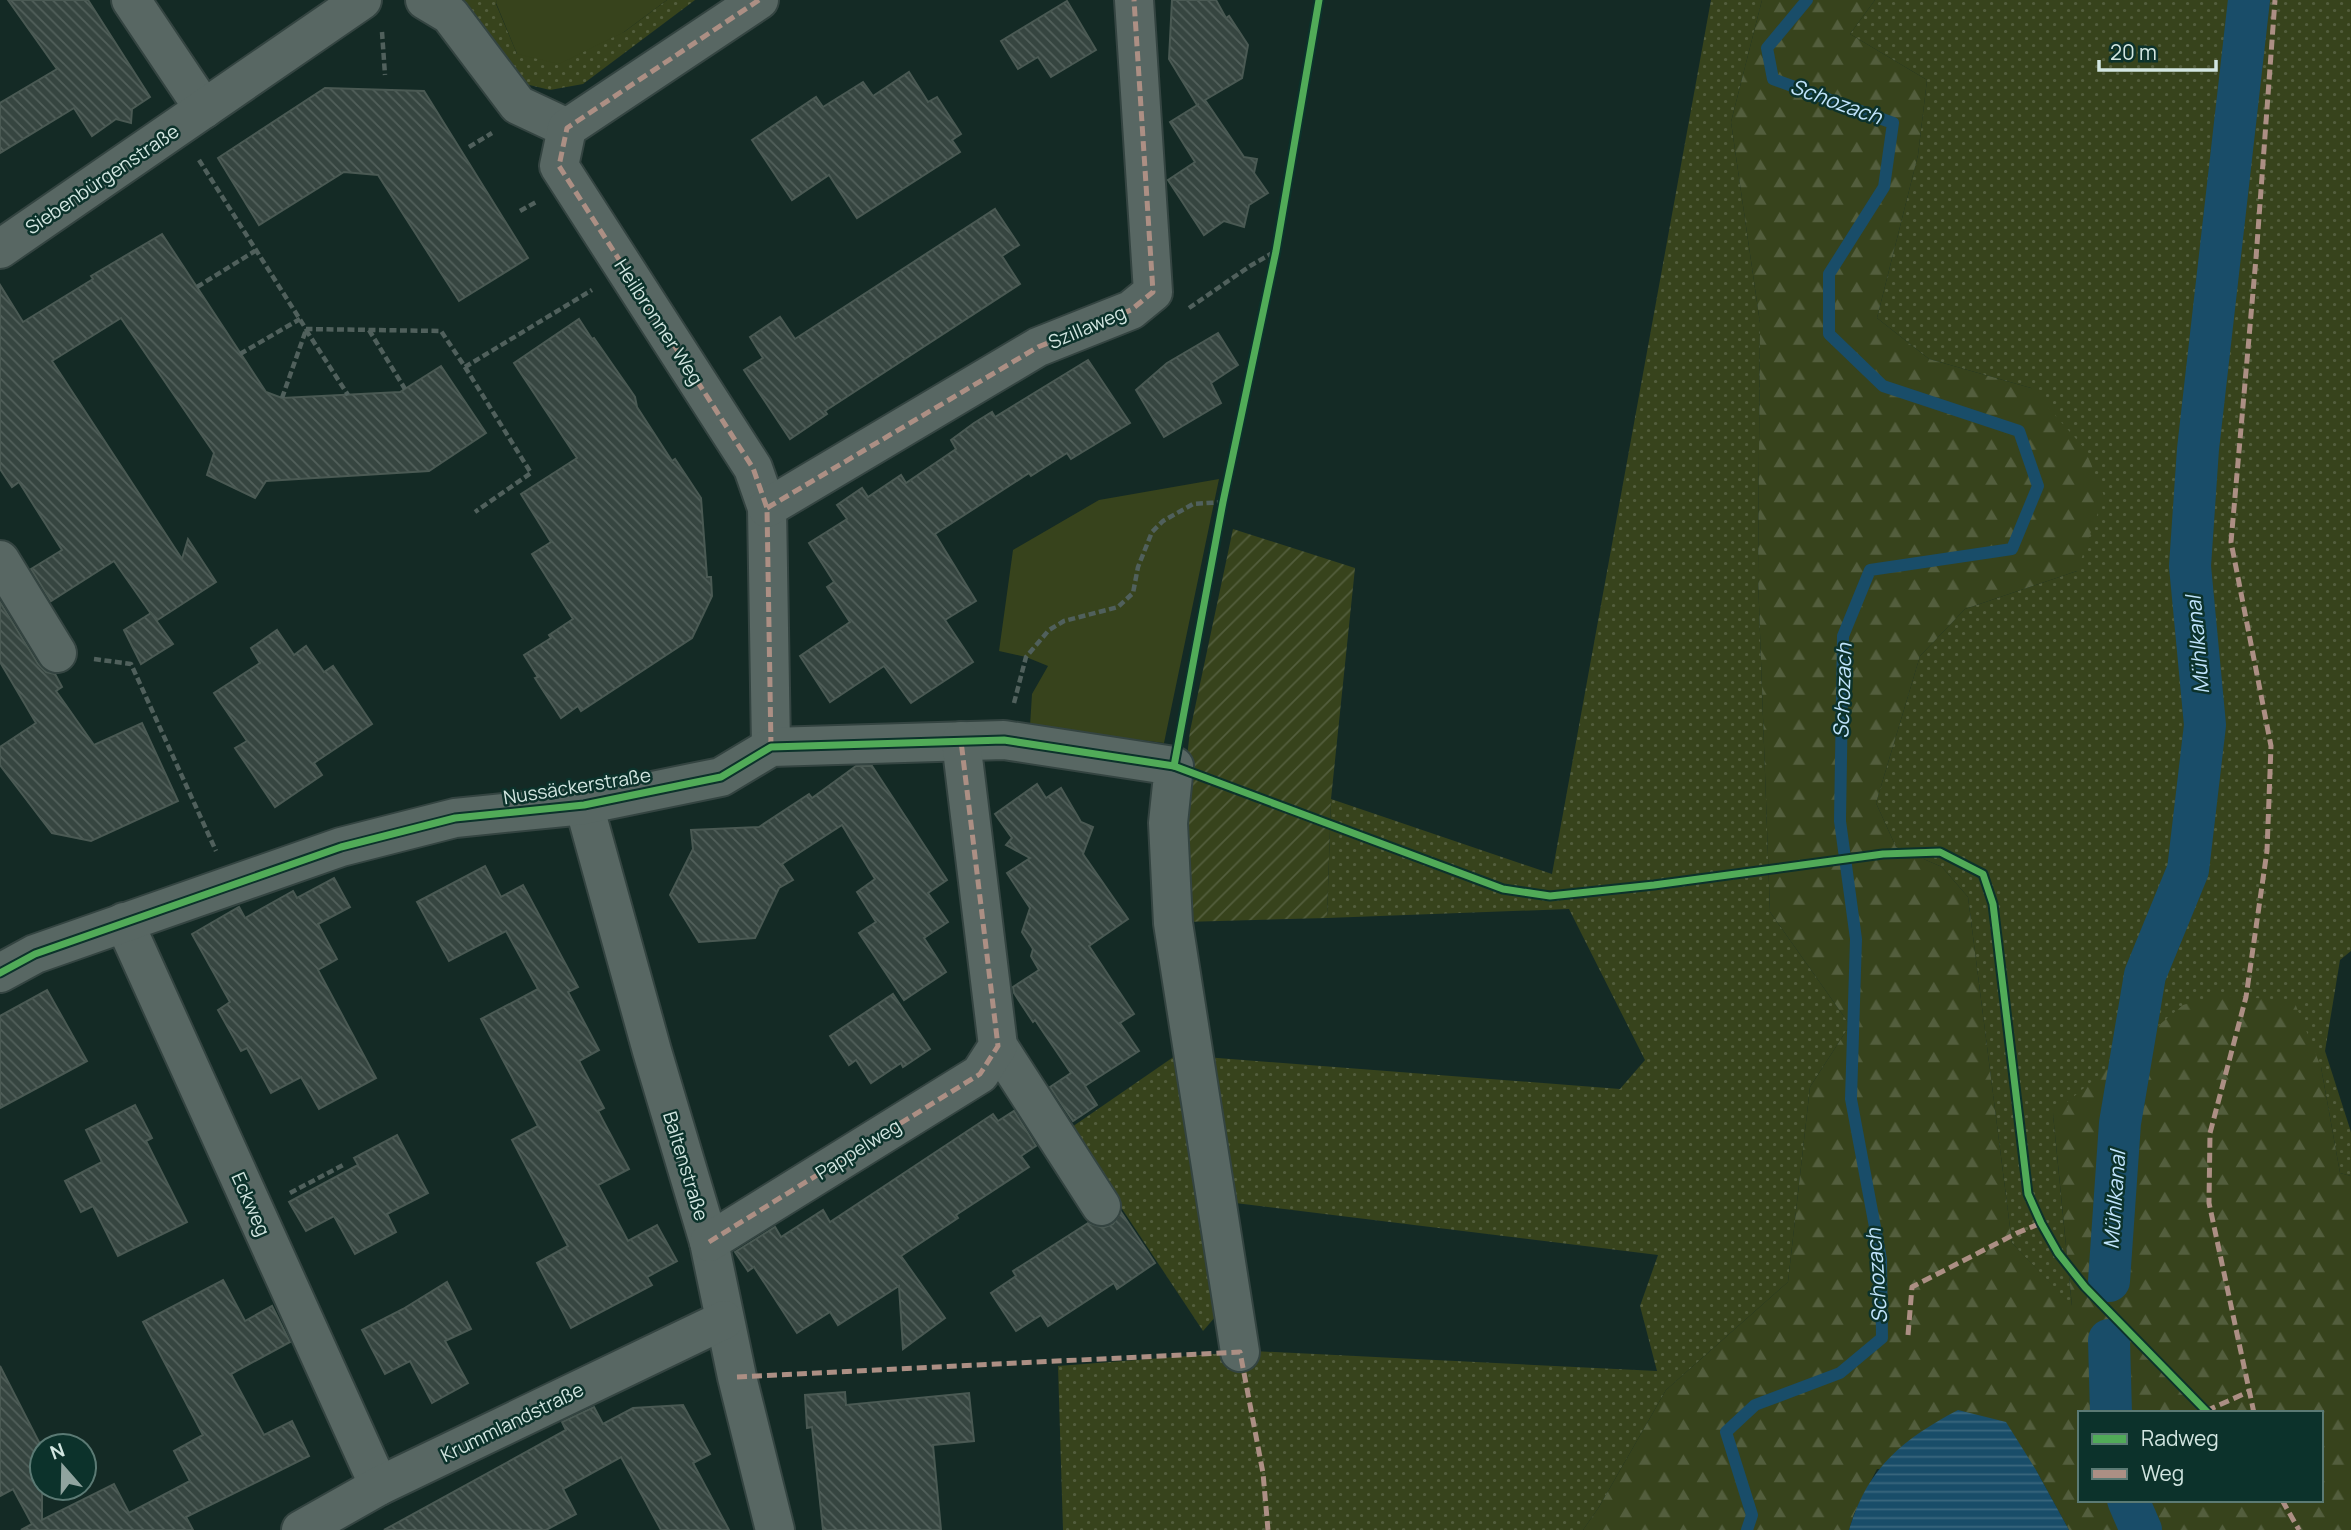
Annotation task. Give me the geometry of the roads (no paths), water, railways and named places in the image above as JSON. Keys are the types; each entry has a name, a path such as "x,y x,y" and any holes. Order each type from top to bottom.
{"street":[{"path":"131,0 191,118"},
{"name":"Siebenbürgenstraße","path":"0,249 362,0"},
{"path":"425,0 450,15 518,105 567,128 759,0"},
{"name":"Szillaweg","path":"767,508 1038,347 1131,310 1153,292 1134,0"},
{"name":"Heilbronner Weg","path":"567,128 559,166 753,468 767,508 771,747"},
{"path":"0,560 57,653"},
{"name":"Nussäckerstraße","path":"0,973 35,954 341,847 455,818 584,804 722,777 771,747 1004,740 1174,766 1168,823 1172,923 1240,1352"},
{"path":"961,741 998,1046 1101,1206"},
{"name":"Baltenstraße","path":"584,804 652,1051 709,1242 724,1320 775,1530"},
{"name":"Eckweg","path":"124,922 379,1486"},
{"name":"Pappelweg","path":"709,1242 980,1074 998,1046"},
{"name":"Krummlandstraße","path":"302,1530 379,1486 724,1320"}],"water":[{"path":"1958,1410 2006,1422 2069,1530 1849,1530 1866,1489 1877,1472 1904,1444"}],"waterway":[{"name":"Schozach","path":"1747,1530 1752,1515 1726,1432 1755,1405 1840,1373 1882,1338 1881,1259 1851,1099 1856,939 1840,821 1843,636 1870,570 2012,549 2038,486 2019,431 1883,386 1829,334 1829,274 1884,187 1893,123 1773,79 1767,48 1807,0"},
{"name":"Mühlkanal","path":"2109,1281 2120,1123 2145,975 2188,870 2205,725 2190,566 2198,449 2249,0"},
{"name":"Mühlkanal","path":"2109,1340 2111,1411"},
{"name":"Mühlkanal","path":"2129,1502 2141,1530"}]}
